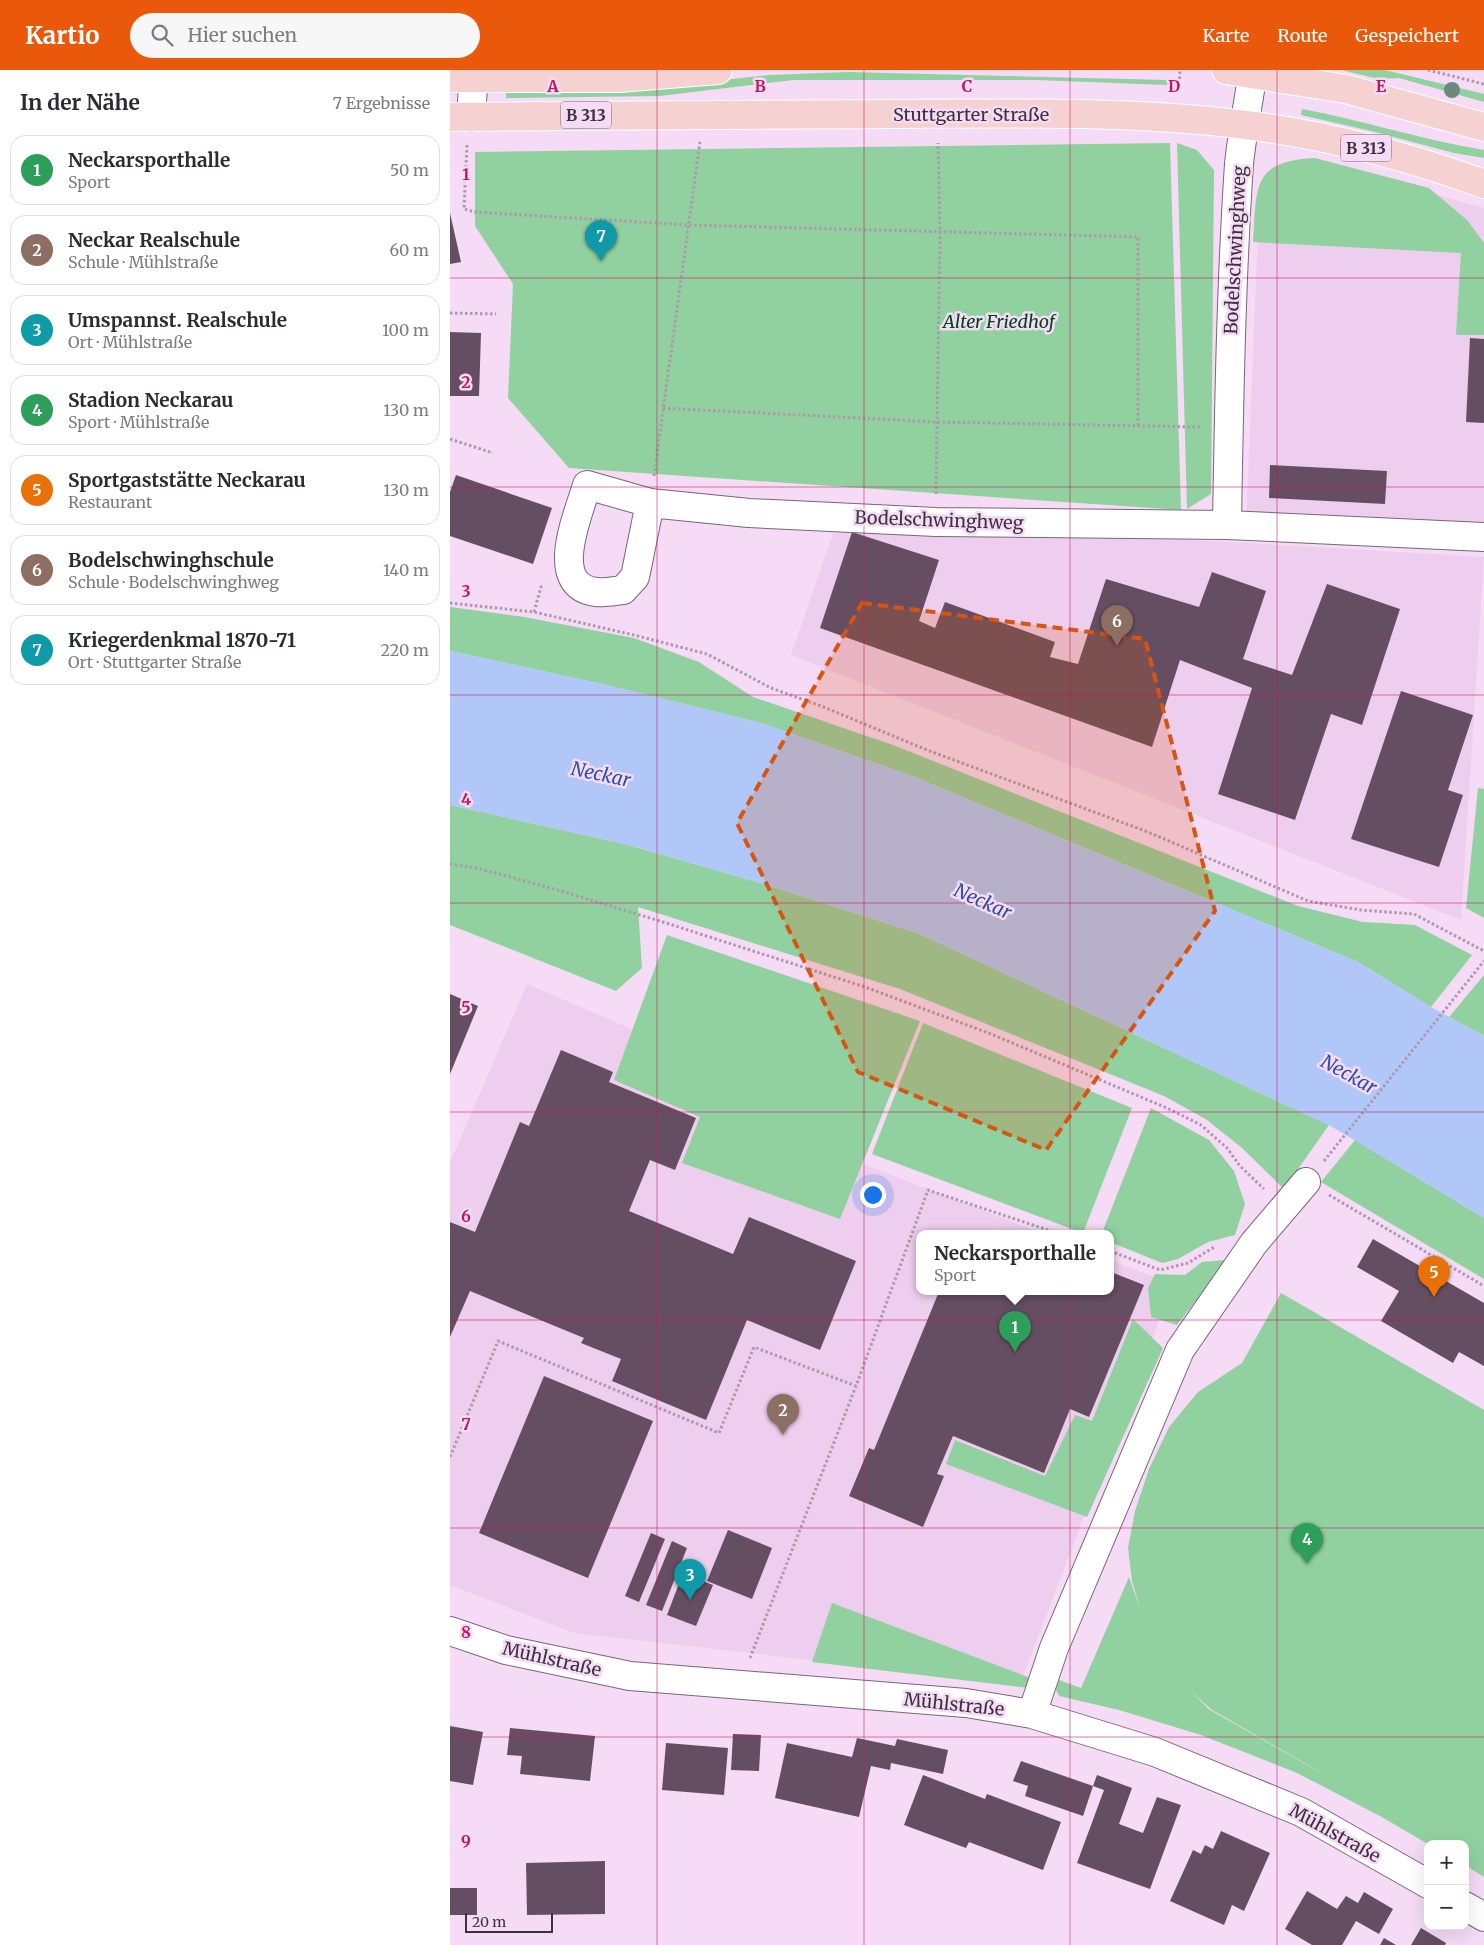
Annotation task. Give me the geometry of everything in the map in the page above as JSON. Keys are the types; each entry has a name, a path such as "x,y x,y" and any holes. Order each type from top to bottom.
{"main road":[{"name":"B 313","path":"466,75 619,78 718,70"},
{"path":"1226,70 1253,71 1346,89 1484,128"},
{"name":"Stuttgarter Straße","path":"461,117 1051,113 1163,117 1245,125 1325,138 1433,165 1484,184"}],"street":[{"name":"Bodelschwinghweg","path":"1227,525 1232,284 1240,162 1253,71"},
{"path":"461,117 466,75"},
{"name":"Bodelschwinghweg","path":"650,503 749,512 936,522 1227,525 1484,537"},
{"path":"1032,1714 1054,1648 1180,1350 1254,1243 1306,1182"},
{"name":"Mühlstraße","path":"450,1631 506,1650 630,1676 966,1703 1032,1714 1155,1752 1301,1812 1424,1882"},
{"path":"1469,1908 1484,1917"}],"path":[{"path":"1428,70 1484,84"},
{"path":"650,503 701,134"},
{"path":"936,522 940,232 938,138"},
{"path":"467,144 464,209 475,212 689,225 1138,237 1138,427"},
{"path":"450,313 496,314"},
{"path":"664,408 937,422 1229,428"},
{"path":"450,439 493,452"},
{"path":"450,603 534,612 634,634 707,654 771,688 821,706 927,750 1148,832 1308,901 1361,910 1414,914 1484,950"},
{"path":"450,864 477,868 663,922 865,987 983,1030 1201,1124 1227,1148 1240,1166 1286,1205"},
{"path":"1327,1157 1484,961"},
{"path":"1306,1182 1484,1286"},
{"path":"739,1686 856,1386 928,1190 1048,1230"},
{"path":"1114,1253 1160,1270 1188,1263 1215,1246 1254,1243"},
{"path":"450,1457 498,1341 719,1433 754,1348 856,1386"}],"highlighted area":[{"path":"862,603 1145,639 1215,911 1046,1150 858,1072 737,823"}],"shaded area":[{"path":"1312,160 1484,208 1484,530 1246,523 1260,186"},
{"path":"838,519 1484,557 1461,920 791,655"},
{"path":"527,984 734,1073 718,1108 1033,1230 916,1230 916,1295 1114,1295 1114,1262 1173,1284 1020,1684 574,1633 450,1585 450,1163"}],"green space":[{"path":"1341,70 1385,70 1484,94 1484,102 1399,78 1379,79"},
{"path":"848,72 1167,80 1168,85 1036,80 793,80 660,96 506,98 506,90 644,89 769,75"},
{"path":"1302,109 1484,150 1484,158 1454,153 1301,115"},
{"name":"Alter Friedhof","path":"1170,143 1181,510 569,468 508,398 513,284 475,226 475,152"},
{"path":"1177,143 1197,150 1214,170 1211,494 1187,509"},
{"path":"1315,158 1429,188 1467,220 1484,243 1484,335 1456,335 1461,253 1253,242 1255,207 1261,181 1268,172 1278,165 1294,160"},
{"path":"450,607 524,617 634,638 699,662 753,697 893,745 1298,906 1363,922 1415,925 1472,955 1431,1007 1358,962 912,776 761,723 602,684 450,651"},
{"path":"1478,788 1484,789 1484,918 1466,908"},
{"path":"450,805 625,844 757,882 920,934 1329,1125 1284,1189 1242,1148 1207,1120 1164,1096 900,989 638,907 642,968 616,991 450,925"},
{"path":"667,935 920,1021 840,1219 682,1163 700,1117 614,1080"},
{"path":"1484,975 1484,1036 1449,1017"},
{"path":"923,1023 1132,1108 1084,1230 1075,1230 872,1154"},
{"path":"1151,1108 1209,1140 1234,1171 1245,1204 1235,1235 1208,1242 1178,1259 1162,1263 1114,1244 1114,1230 1103,1230"},
{"path":"1355,1140 1484,1218 1484,1279 1321,1182"},
{"path":"1224,1260 1219,1271 1177,1325 1151,1317 1148,1288 1155,1274 1185,1275 1202,1262"},
{"path":"1281,1293 1484,1410 1484,1877 1469,1868 1469,1840 1424,1840 1424,1842 1380,1816 1297,1773 1201,1735 1119,1710 1059,1696 1056,1690 1059,1680 1081,1688 1129,1577 1140,1608 1132,1581 1128,1548 1135,1511 1149,1469 1169,1427 1198,1392 1242,1363","holes":["1189,1690 1212,1710 1346,1787 1210,1710"]},
{"path":"1133,1319 1163,1348 1087,1517 946,1464 955,1440 1045,1476 1075,1415 1092,1421"},
{"path":"832,1603 1033,1679 1029,1688 812,1662"}],"water":[{"name":"Neckar","path":"450,651 602,684 761,723 912,776 1358,962 1431,1007 1484,1036 1484,1218 1329,1125 920,934 757,882 625,844 450,805"}],"building":[{"path":"450,213 461,262 450,264"},
{"path":"450,332 481,333 479,396 450,396"},
{"path":"1470,338 1484,339 1484,423 1466,422"},
{"path":"1270,465 1387,471 1385,504 1269,498"},
{"path":"456,475 552,508 533,564 450,536 450,492"},
{"path":"852,532 939,560 919,621 935,628 945,602 1055,642 1050,657 1078,664 1106,579 1199,607 1212,572 1266,591 1243,659 1292,675 1327,584 1400,609 1362,725 1331,714 1295,820 1218,794 1252,688 1180,660 1152,747 820,628"},
{"path":"1401,691 1473,715 1448,790 1463,795 1439,867 1351,839"},
{"path":"450,994 478,1006 450,1074"},
{"path":"561,1050 613,1072 609,1082 696,1118 675,1170 650,1160 629,1211 733,1254 749,1217 856,1261 820,1350 747,1320 706,1420 612,1381 621,1359 581,1343 584,1338 470,1291 450,1337 450,1222 475,1232 520,1122 529,1126"},
{"path":"1373,1239 1484,1303 1484,1366 1459,1352 1453,1363 1381,1321 1399,1291 1357,1267"},
{"path":"1114,1273 1144,1285 1089,1417 1070,1409 1044,1473 953,1436 937,1474 944,1476 923,1527 849,1496 869,1448 874,1450 938,1295 1114,1295"},
{"path":"544,1376 653,1421 588,1578 479,1533"},
{"path":"728,1530 772,1548 752,1599 707,1581"},
{"path":"651,1533 665,1539 639,1602 625,1596"},
{"path":"672,1541 687,1548 662,1611 646,1605"},
{"path":"683,1573 713,1585 696,1626 667,1615"},
{"path":"450,1726 483,1732 473,1785 450,1781"},
{"path":"510,1728 595,1736 590,1781 520,1774 522,1756 507,1755"},
{"path":"733,1734 761,1735 759,1771 731,1770"},
{"path":"857,1738 895,1746 897,1739 948,1750 943,1774 891,1763 890,1770 871,1766 859,1817 775,1798 787,1743 852,1757"},
{"path":"666,1743 728,1748 724,1795 662,1790"},
{"path":"1021,1761 1093,1786 1083,1816 1025,1796 1028,1786 1013,1781"},
{"path":"923,1775 985,1799 987,1794 1061,1822 1043,1870 969,1842 966,1848 904,1825"},
{"path":"1097,1775 1132,1788 1119,1824 1143,1833 1157,1797 1181,1805 1150,1889 1077,1863 1104,1790 1093,1786"},
{"path":"1221,1831 1270,1853 1244,1911 1232,1905 1224,1925 1170,1901 1193,1850 1201,1854 1205,1845 1213,1849"},
{"path":"605,1861 605,1914 527,1915 526,1863"},
{"path":"450,1888 477,1888 477,1915 450,1915"},
{"path":"1307,1891 1337,1909 1346,1896 1358,1903 1364,1892 1393,1909 1379,1934 1356,1921 1342,1945 1312,1945 1285,1929"},
{"path":"1421,1928 1446,1943 1445,1945 1411,1945"},
{"path":"1384,1938 1396,1945 1380,1945"}],"place":[{"name":"Kriegerdenkmal 1870-71","path":"601,261"},
{"name":"Bodelschwinghschule","path":"1117,646"},
{"name":"Sportgaststätte Neckarau","path":"1434,1297"},
{"name":"Neckarsporthalle","path":"1015,1352"},
{"name":"Neckar Realschule","path":"783,1435"},
{"name":"Stadion Neckarau","path":"1307,1564"},
{"name":"Umspannst. Realschule","path":"690,1600"}]}
